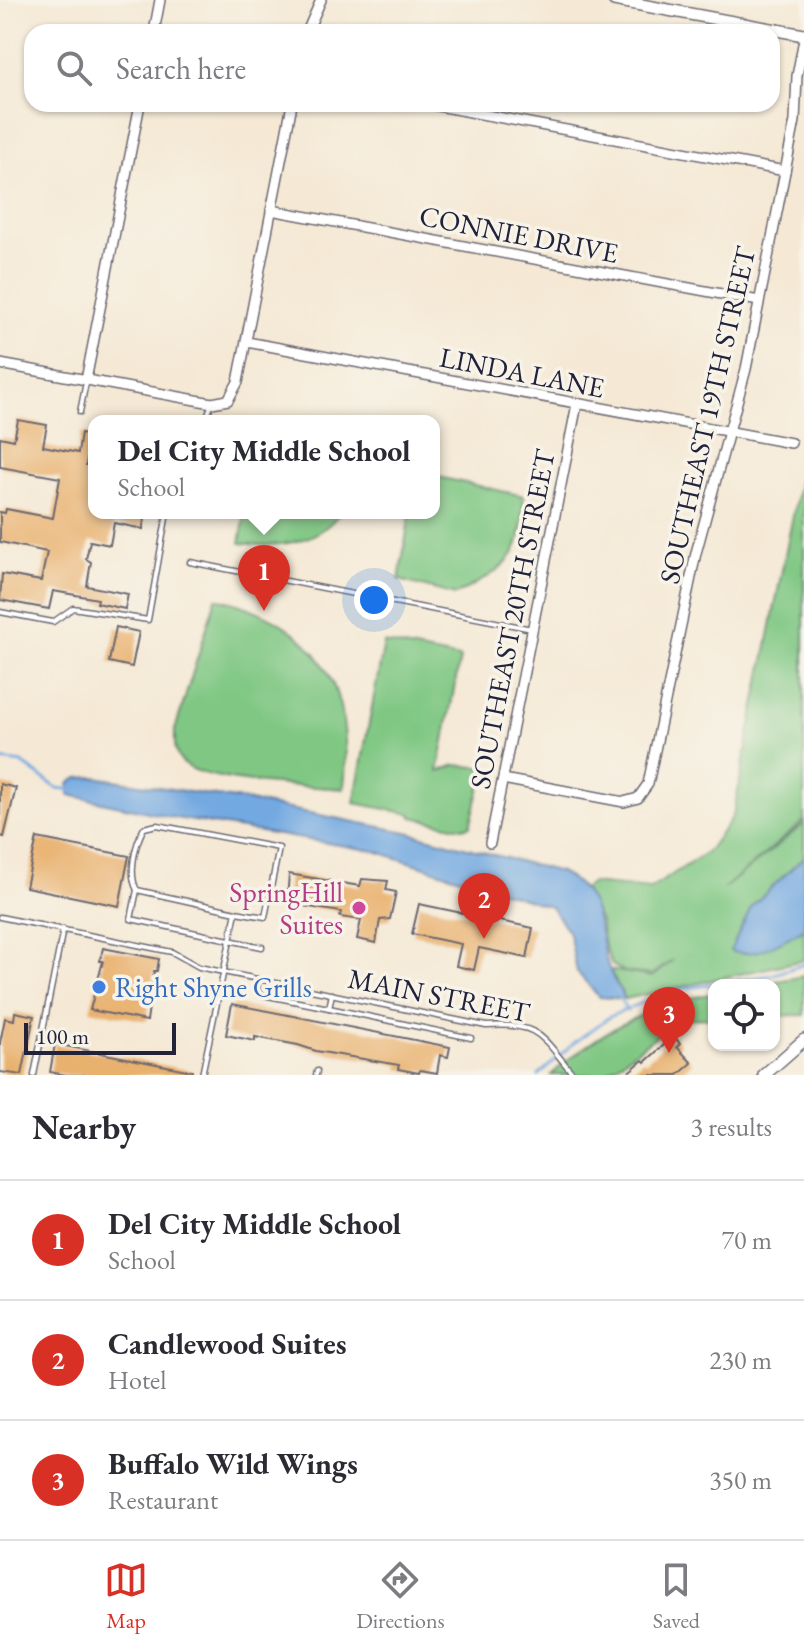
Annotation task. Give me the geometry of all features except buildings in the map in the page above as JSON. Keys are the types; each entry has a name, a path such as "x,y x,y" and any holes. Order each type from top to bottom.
{"street":[{"path":"156,24 160,0"},
{"path":"310,24 321,0"},
{"path":"614,0 653,4 745,24"},
{"path":"780,32 804,37"},
{"name":"SOUTHEAST 19TH STREET","path":"503,779 624,802 638,798 648,784 696,553 746,369 795,121 797,76 804,37"},
{"path":"86,380 138,112"},
{"path":"0,364 212,403 228,400 238,382 247,342 290,112"},
{"path":"471,112 785,171"},
{"name":"CONNIE DRIVE","path":"271,210 759,301"},
{"name":"LINDA LANE","path":"247,342 791,443"},
{"name":"SOUTHEAST 20TH STREET","path":"490,843 577,404"},
{"path":"764,1075 804,1040"}],"lane":[{"path":"80,412 86,380"},
{"path":"207,415 212,403"},
{"path":"0,612 53,622 73,608 148,620 166,519"},
{"path":"190,562 532,629"},
{"path":"137,890 265,917 279,848 157,825 144,828 138,838 132,881 137,890 131,919 262,947"},
{"path":"202,1075 236,912"},
{"name":"MAIN STREET","path":"0,917 172,952 199,967 223,972 486,1026 522,1025 543,1039 574,1075"},
{"path":"34,1075 63,929"},
{"path":"257,979 258,994 471,1038"},
{"path":"329,1008 332,994"}],"green space":[{"path":"804,460 804,821 723,889 804,824 804,857 752,906 766,948 804,929 804,960 625,999 610,970 652,977 673,960 652,975 625,972 612,965 604,945 600,921 584,889 591,883 650,889 707,852 733,816"},
{"path":"440,477 524,496 516,548 505,564 489,576 455,595 399,580 409,519 440,519"},
{"path":"244,519 335,519 319,532 294,542 268,545 240,543"},
{"path":"216,598 252,609 281,624 305,642 323,664 335,690 343,720 346,752 344,789 236,780 196,771 180,760 175,748 175,730"},
{"path":"384,643 460,658 438,772 455,765 485,768 470,826 462,828 354,803"},
{"path":"804,976 804,1015 780,1016 780,980"},
{"path":"708,994 708,1018 680,1019 603,1075 551,1075 587,1045 626,1022"}],"water":[{"path":"95,777 248,801 407,832 560,872 575,881 592,903 610,971 625,999 599,997 577,972 569,933 551,907 375,851 176,818 69,795 69,783 78,778"},
{"path":"804,857 804,929 758,951 730,951 752,906"}],"waterway":[{"path":"0,760 22,763 57,788 73,790"},
{"path":"539,1075 575,1042 609,1017 645,1001 682,989 772,975 804,964"},
{"path":"619,997 627,1011"}],"place":[{"name":"Del City Middle School","path":"264,611"},
{"name":"SpringHill Suites","path":"359,908"},
{"name":"Candlewood Suites","path":"484,939"},
{"name":"Right Shyne Grills","path":"99,987"},
{"name":"Buffalo Wild Wings","path":"669,1053"}]}
